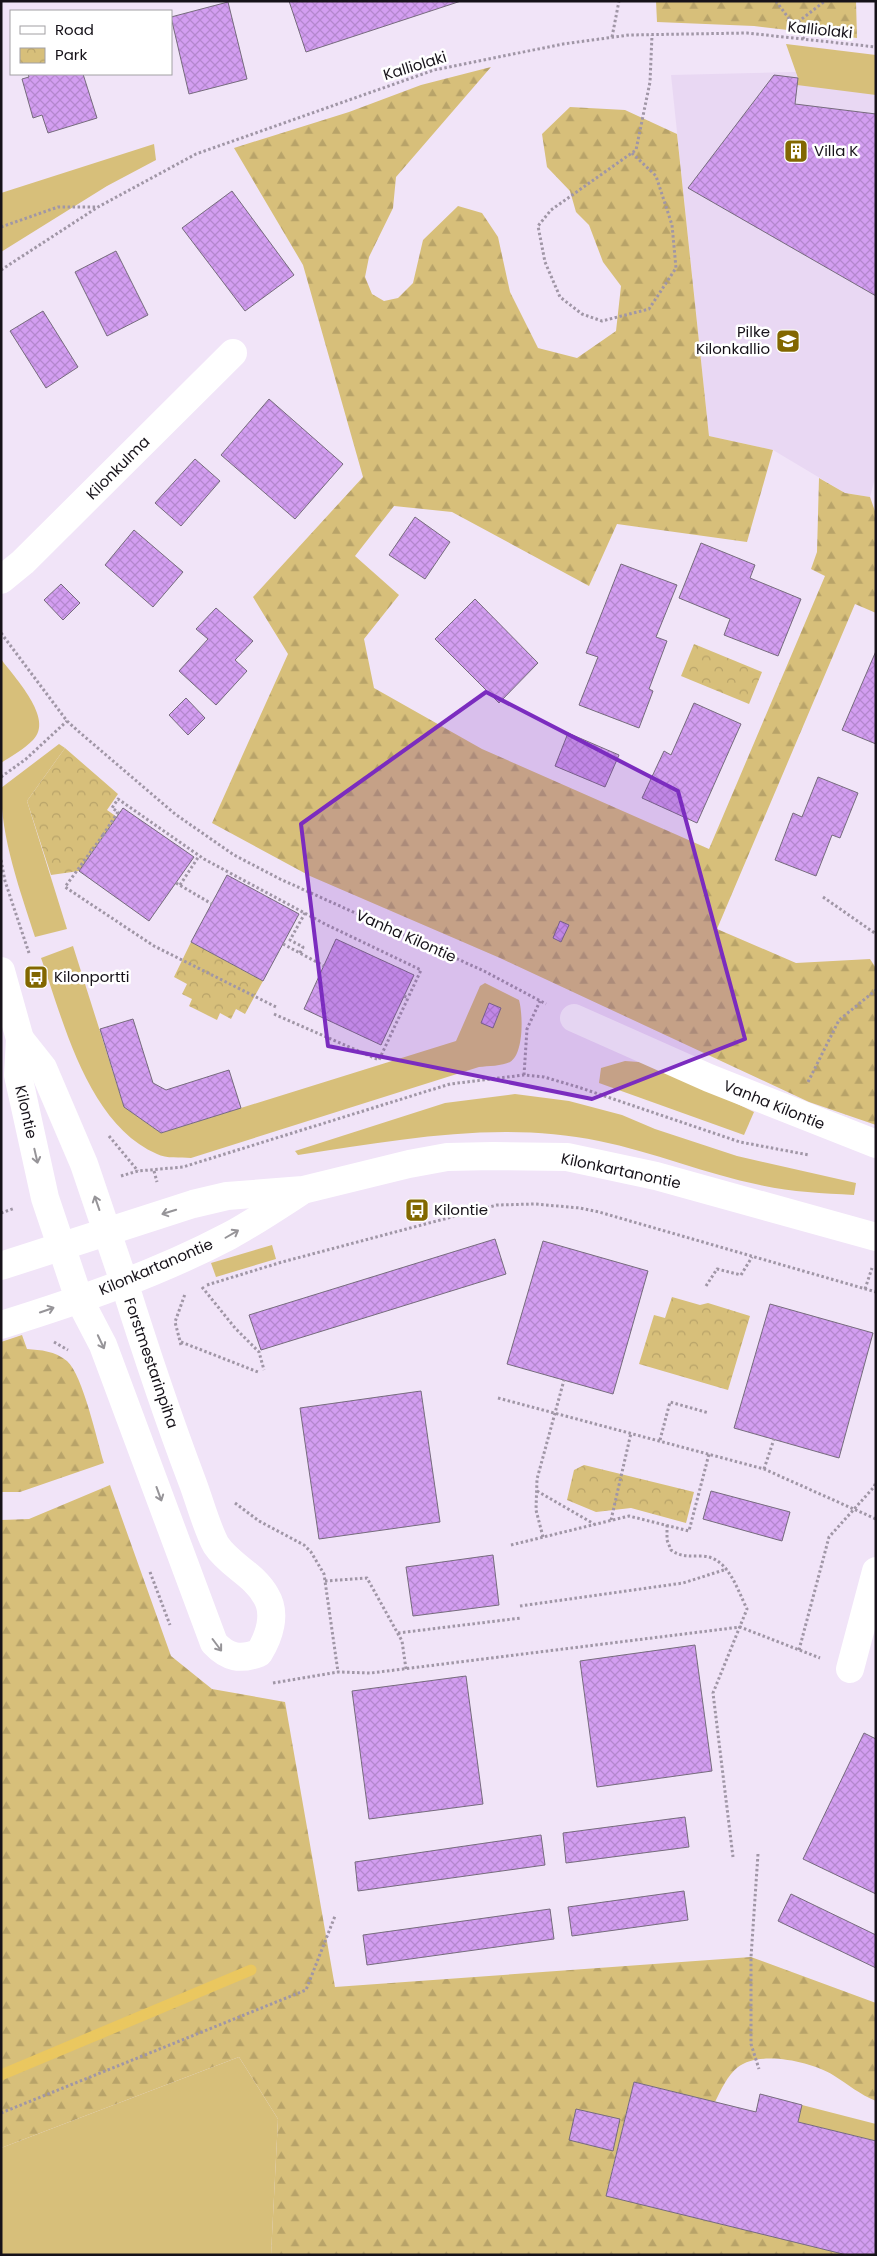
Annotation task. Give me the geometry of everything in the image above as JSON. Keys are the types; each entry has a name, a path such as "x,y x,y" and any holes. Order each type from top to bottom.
{"street":[{"name":"Kilonkulma","path":"1,580 23,562 232,353"},
{"name":"Kilontie","path":"1,971 20,1039 18,1075 45,1198 79,1299"},
{"name":"Vanha Kilontie","path":"574,1018 792,1112 876,1144"},
{"name":"Kilontie","path":"20,1039 44,1068 84,1164 124,1282"},
{"name":"Kilonkartanontie","path":"1,1266 107,1231 227,1196 303,1190 378,1170 447,1157 567,1157 656,1176 876,1237"},
{"name":"Kilonkartanontie","path":"1,1325 79,1299 178,1260 229,1236 303,1190"},
{"name":"Forstmestarinpiha","path":"79,1299 103,1344 214,1643 222,1652 232,1657 246,1658 260,1654 269,1638 271,1618 268,1598 256,1581 231,1563 216,1544 178,1444 124,1282"},
{"name":"Forstmestarinpiha","path":"147,1461 178,1444"},
{"path":"182,1557 216,1544"},
{"path":"850,1669 876,1571"}],"path":[{"path":"612,38 618,1"},
{"path":"776,1 804,39"},
{"path":"794,25 825,1"},
{"name":"Kalliolaki","path":"1,270 98,207 196,154 434,70 563,44 652,35 747,33 876,47"},
{"path":"632,153 656,176 672,225 676,268 649,309 602,321 582,314 560,297 546,262 538,226 551,210 636,150 650,82 652,35"},
{"path":"1,227 58,208 98,207"},
{"name":"Vanha Kilontie","path":"1,633 67,720 175,814 234,855 280,879 484,971 574,1018"},
{"path":"1,777 26,759 67,720"},
{"path":"274,1014 379,1060 406,997 421,970 305,913 199,856 118,799 112,808 118,812 65,887 154,946 276,1007"},
{"path":"199,856 178,884 212,904"},
{"path":"1,860 5,881 30,958"},
{"path":"823,897 876,934"},
{"path":"300,953 303,947 290,940 305,913"},
{"path":"283,944 324,966"},
{"path":"792,1112 839,1020 876,990"},
{"path":"524,1075 527,1029 540,1001"},
{"path":"107,1132 138,1171"},
{"path":"194,1289 292,1259 496,1205 535,1204 580,1208 876,1292"},
{"path":"706,1286 717,1269 741,1275 752,1257"},
{"path":"865,1289 873,1264"},
{"path":"202,1287 235,1328 259,1352 264,1370"},
{"path":"182,1351 175,1322 186,1292"},
{"path":"180,1342 258,1372"},
{"path":"543,1537 536,1510 537,1479 564,1380"},
{"path":"498,1398 764,1469 876,1519"},
{"path":"660,1441 670,1402 709,1413"},
{"path":"611,1520 631,1433"},
{"path":"764,1469 774,1439"},
{"path":"511,1545 629,1516 689,1530 709,1454"},
{"path":"799,1650 829,1536 874,1487 876,1482"},
{"path":"537,1490 595,1524"},
{"path":"233,1502 259,1521 304,1546 311,1552 324,1574 338,1672 371,1673 740,1627 850,1669"},
{"path":"667,1525 667,1540 670,1550 683,1556 710,1557 727,1569 747,1609 713,1693 733,1858"},
{"path":"520,1606 683,1582 727,1569"},
{"path":"325,1580 367,1578 402,1641 406,1668"},
{"path":"398,1633 521,1618"},
{"path":"758,1854 751,1957 751,2044 759,2069"},
{"path":"1,2113 306,1990 335,1916"}],"highlighted area":[{"path":"486,692 678,791 745,1039 592,1099 328,1046 301,824"}],"shaded area":[{"name":"Pilke Kilonkallio","path":"876,70 876,474 870,497 845,493 773,450 709,436 671,75"}],"green space":[{"path":"656,1 856,1 857,38 754,26 657,22"},
{"path":"786,44 876,55 876,95 797,85 798,78"},
{"path":"491,67 396,177 393,208 369,257 365,277 372,294 384,301 398,298 413,283 423,240 458,206 482,213 498,237 510,292 538,348 577,358 616,331 621,286 603,262 589,225 576,212 570,191 547,167 542,134 570,107 625,110 677,134 709,436 773,450 747,542 617,524 589,586 452,512 394,506 355,556 399,595 364,639 374,688 482,749 709,849 825,576 811,569 817,552 819,478 845,493 870,497 876,514 876,613 855,604 717,929 796,963 870,959 876,968 876,1125 809,1102 500,958 310,876 212,823 288,654 253,597 363,477 303,265 234,148 349,112 421,85"},
{"path":"154,144 156,160 107,186 1,252 1,193"},
{"path":"694,644 762,672 749,704 681,676"},
{"path":"1,659 30,698 39,721 38,731 33,740 1,763"},
{"path":"59,744 65,748 27,801 67,929 35,937 8,845 4,826 1,788"},
{"path":"65,748 118,794 107,810 117,817 79,871 51,875 27,801"},
{"path":"191,942 263,981 245,1014 236,1009 231,1019 220,1013 217,1020 189,1006 192,999 182,994 187,984 174,977"},
{"path":"73,946 124,1107 161,1133 456,1041 480,986 485,983 519,1000 522,1024 520,1043 515,1058 507,1063 479,1067 191,1158 165,1157 133,1140 113,1120 96,1096 82,1069 59,1012 41,958"},
{"path":"625,1061 653,1063 754,1112 744,1135 599,1083 601,1068"},
{"path":"515,1094 569,1101 622,1115 655,1129 737,1156 856,1183 854,1195 795,1191 760,1185 599,1141 524,1132 448,1134 298,1155 295,1151 445,1103"},
{"path":"272,1245 276,1259 216,1277 211,1263"},
{"path":"672,1297 700,1305 708,1303 750,1316 728,1390 639,1364 654,1315 665,1318"},
{"path":"22,1335 27,1349 58,1355 73,1368 89,1409 104,1463 20,1492 1,1492 1,1342"},
{"path":"584,1465 694,1492 686,1523 631,1508 596,1512 567,1500 574,1470"},
{"path":"110,1485 171,1656 212,1689 285,1702 335,1987 751,1957 876,2003 876,2101 824,2070 786,2060 759,2059 738,2067 727,2079 715,2102 634,2082 606,2195 847,2255 271,2255 278,2119 239,2057 1,2148 1,1520 29,1519"},
{"path":"239,2057 278,2119 271,2255 1,2255 1,2148"},
{"path":"802,2105 876,2124 876,2141 798,2122"}],"building":[{"path":"289,1 461,1 306,52"},
{"path":"228,2 247,79 189,94 172,17"},
{"path":"28,75 83,75 97,118 48,133 42,115 33,118 22,79 29,77"},
{"name":"Villa K","path":"774,75 798,78 795,104 876,114 876,296 688,188"},
{"path":"232,191 294,275 245,311 182,228"},
{"path":"116,251 148,315 107,336 75,272"},
{"path":"43,311 78,367 46,388 10,331"},
{"path":"269,399 343,464 295,519 221,455"},
{"path":"195,459 220,481 181,526 155,503"},
{"path":"415,517 450,542 425,579 389,555"},
{"path":"134,530 183,572 153,607 105,565"},
{"path":"701,543 755,565 750,578 801,599 778,656 724,635 730,619 679,598"},
{"path":"621,564 677,585 656,637 667,641 649,689 653,691 639,728 579,705 598,657 586,653"},
{"path":"61,584 80,603 63,620 44,600"},
{"path":"475,599 538,663 499,703 435,639"},
{"path":"216,608 253,641 235,660 247,671 216,705 179,671 208,639 196,629"},
{"path":"876,651 876,744 842,730"},
{"path":"186,698 205,718 188,735 169,715"},
{"path":"694,703 741,724 697,823 642,798 664,751 671,755"},
{"path":"568,733 619,755 605,787 555,766"},
{"path":"818,777 858,793 840,838 832,835 816,876 775,860 793,813 802,817"},
{"path":"123,808 194,857 149,921 79,871"},
{"path":"227,875 299,914 263,981 191,942"},
{"path":"560,921 569,925 561,942 553,938"},
{"path":"336,939 414,975 381,1045 304,1009"},
{"path":"489,1003 501,1008 493,1028 481,1023"},
{"path":"133,1019 153,1083 166,1090 229,1070 241,1108 161,1133 124,1107 100,1029"},
{"path":"426,1205 427,1212 408,1217 407,1210"},
{"path":"495,1239 506,1274 261,1350 249,1315"},
{"path":"543,1241 648,1271 613,1394 507,1364"},
{"path":"770,1304 873,1333 839,1458 734,1428"},
{"path":"421,1391 440,1522 319,1539 300,1408"},
{"path":"711,1491 790,1512 782,1541 703,1519"},
{"path":"493,1555 499,1605 413,1616 406,1567"},
{"path":"695,1645 712,1771 597,1787 580,1661"},
{"path":"466,1676 483,1804 369,1819 352,1691"},
{"path":"864,1733 876,1739 876,1894 803,1859"},
{"path":"685,1817 689,1847 566,1863 563,1833"},
{"path":"541,1835 545,1865 358,1891 355,1862"},
{"path":"684,1891 688,1920 572,1936 568,1907"},
{"path":"791,1894 876,1935 876,1968 778,1921"},
{"path":"550,1909 554,1939 367,1965 363,1935"},
{"path":"634,2082 756,2112 760,2094 802,2105 798,2122 876,2141 876,2255 847,2255 606,2196"},
{"path":"576,2109 620,2119 613,2151 569,2140"}],"waterway":[{"path":"1,2075 251,1970"}],"place":[{"name":"Villa K","path":"796,151"},
{"name":"Pilke Kilonkallio","path":"788,341"},
{"name":"Kilonportti","path":"36,977"},
{"name":"Kilontie","path":"417,1210"}]}
